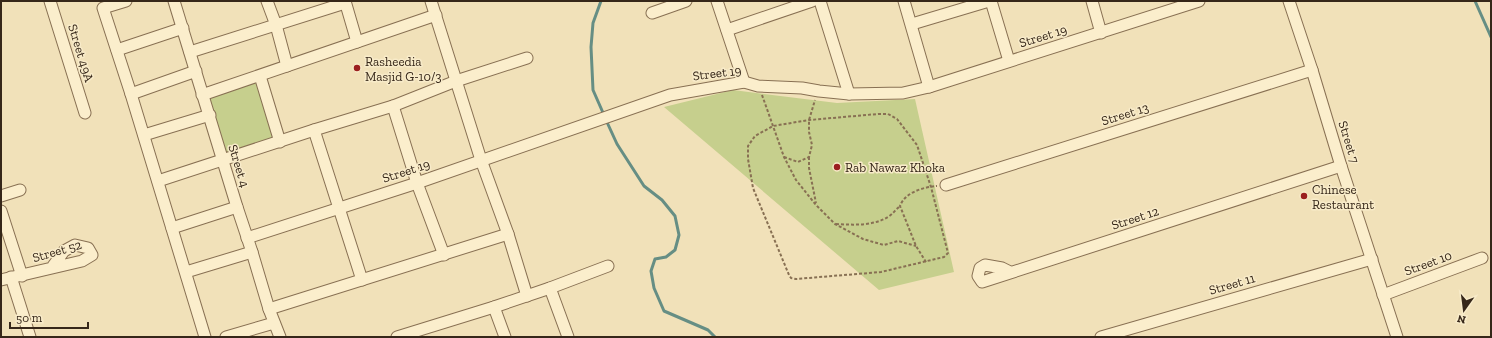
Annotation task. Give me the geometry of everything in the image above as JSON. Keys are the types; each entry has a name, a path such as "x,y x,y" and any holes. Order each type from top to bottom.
{"street":[{"name":"Street 49A","path":"50,1 85,113"},
{"path":"126,1 103,8 132,94 205,337"},
{"name":"Street 4","path":"174,1 202,95 210,115 236,207 252,252 269,309 280,337"},
{"path":"267,1 276,25 287,66"},
{"path":"431,1 456,82 508,234 527,296"},
{"path":"652,13 686,1"},
{"path":"717,1 744,82"},
{"path":"727,30 812,1"},
{"path":"820,1 849,94"},
{"path":"904,1 912,24 929,87"},
{"path":"912,24 990,1 1009,61"},
{"path":"1092,1 1101,33"},
{"name":"Street 19","path":"247,238 417,183 670,95 744,82 758,86 802,88 819,92 849,94 903,93 929,87 1199,1"},
{"name":"Street 7","path":"1289,1 1397,337"},
{"path":"190,52 345,2 357,42"},
{"path":"202,95 436,15"},
{"path":"117,50 183,28"},
{"path":"158,181 222,159 393,106 456,82 527,58"},
{"name":"Street 13","path":"946,185 1312,70"},
{"path":"132,94 196,71"},
{"path":"260,76 280,142"},
{"path":"393,106 417,183 444,254"},
{"path":"144,135 210,115"},
{"path":"314,130 362,280"},
{"name":"Street 12","path":"1010,272 1002,268 985,265 980,268 978,276 982,282 1341,166"},
{"path":"1,196 20,190"},
{"path":"172,228 236,207"},
{"path":"1,211 11,278 30,337"},
{"path":"269,309 508,234"},
{"name":"Street 52","path":"11,278 82,260 92,255 88,248 74,244 64,251 52,266"},
{"path":"186,272 252,252"},
{"name":"Street 10","path":"1383,295 1482,258"},
{"name":"Street 11","path":"1101,337 1372,259"},
{"path":"397,337 494,308 608,266"},
{"path":"550,288 568,337"},
{"path":"494,308 505,337"},
{"path":"226,337 274,323"}],"path":[{"path":"758,86 784,157 796,180 816,205 835,224 863,239 884,245 898,241 916,246"},
{"path":"816,205 809,168 809,157 812,145 809,132 809,120 812,106 819,92"},
{"path":"878,114 888,114 897,119 917,145 931,187 948,253 944,258 881,272 796,279 791,278 753,188 748,159 748,146 755,136 773,126 809,120 878,114"},
{"path":"784,157 798,162 809,157"},
{"path":"835,224 855,226 872,223 889,216 900,206 901,201 908,194 931,187 946,185"},
{"path":"900,206 916,246 926,262"}],"green space":[{"path":"257,80 278,140 224,157 205,95"},
{"path":"733,90 837,103 915,99 954,272 879,290 664,107"}],"waterway":[{"path":"601,1 593,23 591,47 593,90 604,115"},
{"path":"1475,1 1491,37"},
{"path":"606,120 617,144 644,186 662,200 675,216 679,235 675,250 666,257 655,259 651,271 654,288 664,311 708,330 715,337"}],"place":[{"name":"Rasheedia Masjid G-10/3","path":"357,68"},
{"name":"Rab Nawaz Khoka","path":"837,167"},
{"name":"Chinese Restaurant","path":"1304,196"}]}
